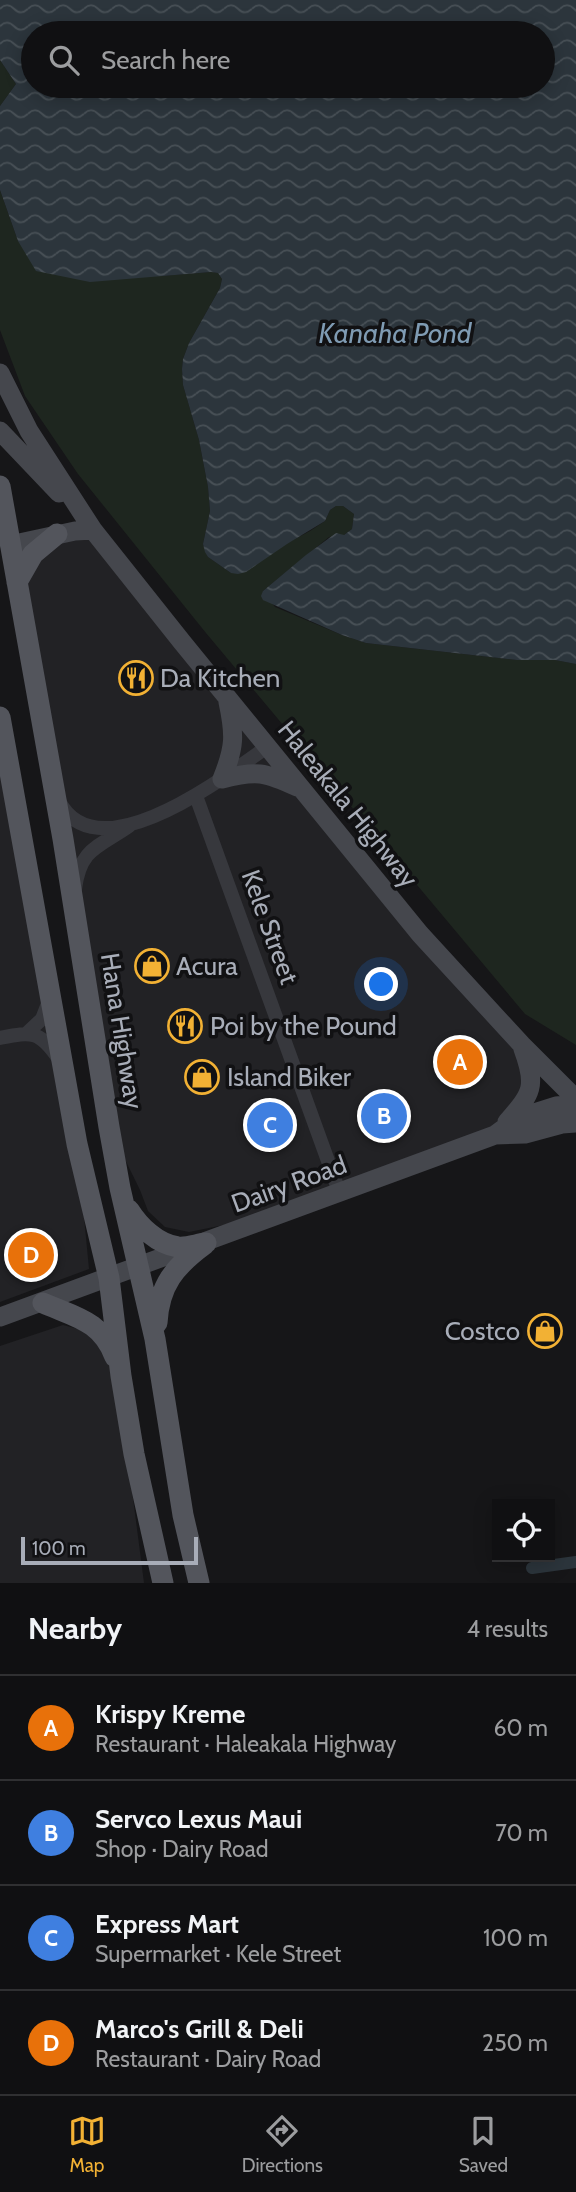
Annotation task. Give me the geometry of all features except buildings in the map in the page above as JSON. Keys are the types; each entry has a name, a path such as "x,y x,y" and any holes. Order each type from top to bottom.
{"main road":[{"name":"Hana Highway","path":"0,486 5,546 17,582 120,1188 155,1339 183,1515 199,1583"},
{"path":"0,566 17,582 33,554 57,534"},
{"path":"0,717 62,1065 110,1278 121,1376 134,1454 163,1583"},
{"path":"120,1188 130,1212 153,1236 180,1248 206,1242"},
{"path":"155,1339 158,1303 166,1282 185,1259 206,1242"},
{"path":"43,1303 94,1326 101,1332 108,1340 121,1376"}],"street":[{"name":"Haleakala Highway","path":"0,373 29,431 93,530"},
{"name":"Haleakala Highway","path":"0,431 93,530 420,934 522,1045 576,1098"},
{"path":"5,546 57,534 93,530"},
{"path":"222,779 233,744 233,725 227,697"},
{"path":"74,908 78,874 85,856 130,825 196,796 267,747"},
{"path":"222,779 258,772 303,790"},
{"path":"53,788 67,812 80,822 101,827 130,825"},
{"name":"Kele Street","path":"196,796 340,1194"},
{"path":"27,1033 44,1014 49,999 48,989"},
{"path":"0,1038 27,1033 37,1035 46,1042 62,1065"},
{"path":"522,1045 576,1078"},
{"path":"495,1135 523,1104 529,1093 531,1072 522,1045"},
{"name":"Dairy Road","path":"110,1278 495,1135 518,1118 556,1106 576,1105"},
{"name":"Dairy Road","path":"495,1135 525,1134 576,1123"},
{"path":"0,1317 110,1278"}],"shaded area":[{"path":"0,60 16,84 0,106"},
{"path":"0,190 18,241 161,276 211,272 218,273 222,279 220,288 189,343 182,369 183,385 199,440 208,487 210,511 203,544 208,557 231,573 310,531 325,521 330,510 343,506 354,514 352,529 344,535 329,537 263,591 275,607 366,643 576,664 576,1045 525,1014 206,633 78,474 25,396 0,330"},
{"path":"93,530 522,1045 531,1072 495,1135 293,1211 189,1232 165,1227 148,1211 109,1127 10,545"},
{"path":"0,717 77,1144 89,1269 0,1302"},
{"path":"63,1325 90,1332 115,1359 144,1583 0,1583 0,1346"}],"water":[{"name":"Kanaha Pond","path":"0,0 576,0 576,664 366,643 263,600 263,591 306,555 336,533 344,535 352,529 354,514 343,506 330,510 325,521 246,572 231,573 208,557 203,544 210,511 208,487 199,440 183,385 182,369 189,343 220,288 222,279 218,273 211,272 90,282 36,271 18,241 0,190 0,106 16,84 0,60"}],"waterway":[{"path":"532,1568 576,1562"}],"place":[{"name":"Da Kitchen","path":"136,678"},
{"name":"Acura","path":"152,966"},
{"name":"Poi by the Pound","path":"185,1026"},
{"name":"Krispy Kreme","path":"460,1062"},
{"name":"Island Biker","path":"202,1077"},
{"name":"Servco Lexus Maui","path":"384,1116"},
{"name":"Express Mart","path":"270,1125"},
{"name":"Marco's Grill & Deli","path":"31,1255"},
{"name":"Costco","path":"545,1331"}]}
